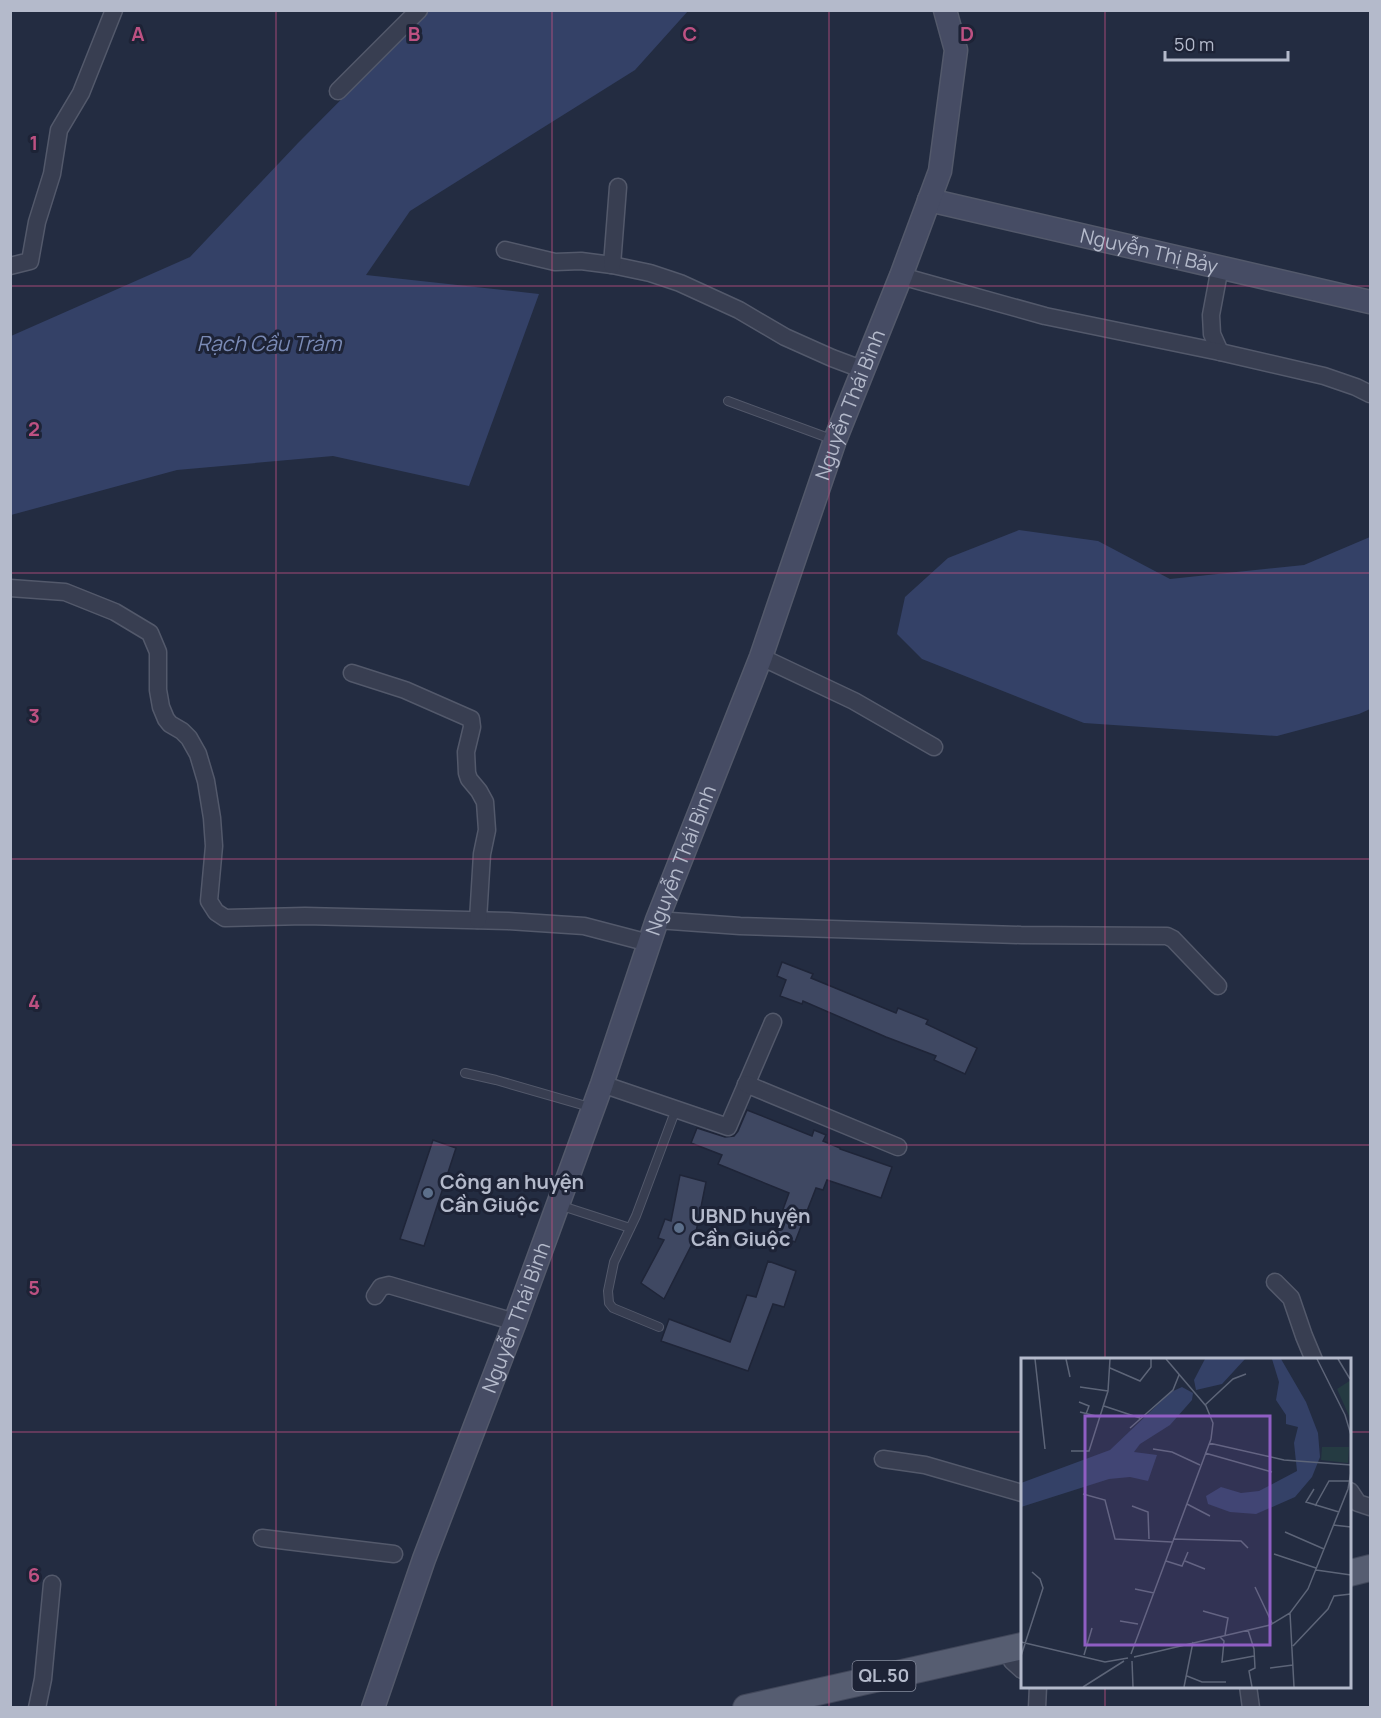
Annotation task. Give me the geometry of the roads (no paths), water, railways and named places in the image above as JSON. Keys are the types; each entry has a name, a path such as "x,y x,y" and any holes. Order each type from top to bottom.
{"main road":[{"path":"1351,1573 1371,1568"},
{"name":"QL.50","path":"746,1707 805,1700 1015,1647"}],"street":[{"path":"10,266 30,261 37,222 52,174 59,130 81,93 114,10"},
{"name":"Nguyễn Thái Bình","path":"373,1707 424,1559 594,1108 657,920 761,657 835,440 901,276 940,171 956,50 945,10"},
{"path":"338,91 412,12"},
{"path":"612,265 618,187"},
{"name":"Nguyễn Thị Bảy","path":"930,200 1371,302"},
{"path":"505,250 555,262 581,261 612,265 650,273 680,283 740,310 785,337 864,370"},
{"path":"1220,267 1211,315 1212,334 1220,352"},
{"path":"901,276 1045,316 1324,376 1371,394"},
{"path":"10,588 64,592 115,612 150,633 158,652 158,690 161,707 166,719 189,738 198,754 206,781 214,846 209,901 216,912 225,918 305,916 508,921 584,926 649,943"},
{"path":"761,657 854,701 934,747"},
{"path":"352,673 405,690 471,719 472,727 466,752 467,773 485,802 487,830 482,854 478,920"},
{"path":"657,920 740,926 1021,935 1167,936 1173,939 1218,986"},
{"path":"602,1084 728,1127 773,1022"},
{"path":"746,1084 898,1147"},
{"path":"1275,1282 1291,1298 1314,1358"},
{"path":"375,1296 381,1287 389,1285 515,1322"},
{"path":"883,1459 925,1465 1021,1492"},
{"path":"1351,1492 1358,1503 1371,1507"},
{"path":"262,1538 424,1559"},
{"path":"36,1707 43,1679 52,1584"},
{"path":"1015,1647 1012,1661 1021,1668"},
{"path":"1037,1707 1038,1688"},
{"path":"1248,1688 1251,1707"}],"lane":[{"path":"728,401 835,440"},
{"path":"465,1073 594,1108"},
{"path":"659,1327 613,1308 609,1303 608,1291 614,1262 630,1228 676,1109"},
{"path":"558,1205 630,1228"}],"water":[{"name":"Rạch Cầu Tràm","path":"429,11 688,11 635,70 410,211 366,275 539,294 469,486 333,456 177,470 11,515 11,336 190,257 298,143"},
{"path":"1019,530 1098,541 1170,579 1304,565 1370,537 1370,709 1277,736 1084,723 922,659 897,634 905,597 948,558"}],"place":[{"name":"Công an huyện Cần Giuộc","path":"428,1193"},
{"name":"UBND huyện Cần Giuộc","path":"679,1228"}]}
